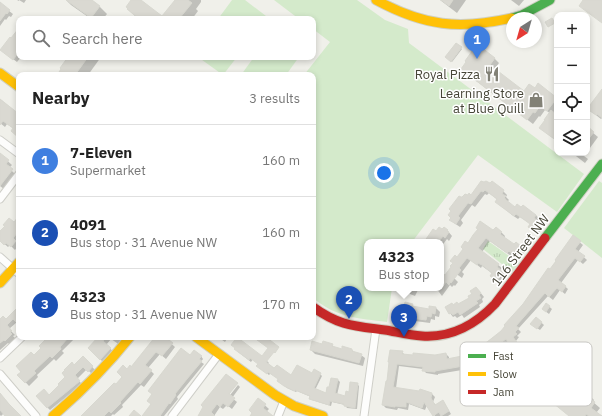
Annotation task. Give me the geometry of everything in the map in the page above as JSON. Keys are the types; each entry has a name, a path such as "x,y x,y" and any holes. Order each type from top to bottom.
{"street":[{"path":"376,0 413,18 442,24 474,26 506,19"},
{"path":"528,12 550,0"},
{"path":"0,73 16,85"},
{"path":"0,140 16,152"},
{"name":"116 Street NW","path":"316,309 329,318 340,322 376,329 436,336 466,327 489,311 602,164"},
{"path":"0,199 16,178"},
{"path":"0,257 16,267"},
{"path":"0,283 16,269"},
{"path":"364,416 376,329"},
{"path":"0,358 19,340"},
{"path":"53,416 94,378 128,340"},
{"path":"200,340 264,388 284,401 323,416"},
{"path":"172,416 219,354"},
{"path":"0,374 36,416"},
{"path":"278,416 284,401"}],"green space":[{"path":"232,0 245,0 266,16 220,16"},
{"path":"274,0 357,0 385,20 408,29 409,43 554,152 554,156 560,156 584,174 557,212 478,155 414,239 364,239 364,291 392,291 387,322 348,316 331,310 316,300 316,72 306,72 330,42 316,31 316,16 295,16"},
{"path":"202,60 235,60 225,72 219,72"},
{"path":"252,60 297,60 288,72 243,72"},
{"path":"599,181 602,183 602,258 564,228"},
{"path":"488,241 519,263 512,272 483,249"}],"building":[{"path":"66,0 92,0 100,6 92,16 88,16"},
{"path":"131,0 141,0 162,16 135,16 126,7"},
{"path":"175,0 188,0 192,3 181,16 162,16"},
{"path":"441,0 453,0 449,6"},
{"path":"583,0 602,0 602,23 590,14 590,12 587,12 579,6"},
{"path":"0,2 10,10 0,21"},
{"path":"552,18 554,24 548,27 545,22"},
{"path":"16,32 16,56 13,60 0,50 10,37 11,38"},
{"path":"456,43 462,47 451,62 445,57"},
{"path":"477,44 495,58 490,65 524,91 529,84 535,88 538,83 554,96 554,102 547,111 540,106 527,120 461,69 466,62 465,61"},
{"path":"66,60 86,60 77,72 59,72 61,69 60,68"},
{"path":"602,89 602,118 590,111 590,105"},
{"path":"0,99 16,112 16,135 11,131 13,128 3,121 0,125"},
{"path":"551,110 554,112 554,139 539,128"},
{"path":"590,129 594,132 590,137"},
{"path":"0,153 9,160 6,164 13,169 0,186"},
{"path":"481,181 490,183 492,181 504,190 502,194 506,196 504,198 515,207 517,204 521,207 523,205 536,215 534,218 538,221 536,224 539,225 535,230 534,231 528,227 530,224 516,214 514,216 495,202 497,199 485,190 483,192 481,191 471,204 468,203 458,216 460,218 456,224 449,220 451,218 448,215 451,211 449,209 459,196 462,197 465,194 468,195 469,193 471,195"},
{"path":"9,218 14,222 16,220 16,234 13,238 16,241 11,247 6,243 4,245 0,241 0,231 5,226 3,225"},
{"path":"480,221 493,230 496,227 502,232 500,234 514,244 516,242 522,247 518,253 515,252 513,254 509,251 507,253 486,238 478,248 499,264 497,267 501,270 499,273 502,275 496,280 490,276 492,273 482,265 478,263 477,265 467,258 459,268 461,270 451,283 450,282 449,285 446,282 444,285 444,274 445,275 453,263 450,261 455,255 457,257 463,249 461,247 465,241 468,243 478,229 476,228"},
{"path":"439,227 442,229 444,227 449,232 445,238 443,236 441,239 426,239 433,229 436,231"},
{"path":"573,235 581,241 575,249 585,256 580,262 575,258 558,280 566,286 562,292 557,288 549,297 545,293 516,326 519,328 515,332 517,334 513,337 517,342 508,342 506,339 502,342 487,342 501,331 505,326 504,325 523,304 548,268 550,269 556,261 555,260"},
{"path":"476,287 481,293 479,295 481,298 476,301 478,303 460,315 458,312 453,315 451,313 449,314 445,307 452,303 453,305 457,302 458,304 469,298 468,296 472,294 470,291"},
{"path":"405,302 413,304 412,306 429,309 429,306 436,307 435,314 432,313 431,317 427,316 426,320 411,318 411,314 405,314 406,310 403,310"},
{"path":"546,303 550,306 546,312 542,309"},
{"path":"16,309 16,322 13,319 7,325 12,331 10,332 12,334 5,341 4,340 0,343 0,319 3,316 6,319"},
{"path":"536,317 542,322 537,329 530,324"},
{"path":"45,340 66,340 60,347 61,349 52,358 50,356 34,371 36,373 25,383 17,375 21,372 16,366 31,352 34,355 41,348 39,346"},
{"path":"95,340 104,340 103,341 111,348 100,360 88,348"},
{"path":"153,340 169,340 173,343 162,356 156,352 145,365 152,370 140,384 138,382 111,413 109,411 104,416 81,416 122,377 117,372 123,365 127,369 130,365 131,367"},
{"path":"235,340 241,340 262,356 268,348 257,340 270,340 279,347 266,362 274,368 277,365 291,375 297,365 312,373 314,369 321,373 314,388 326,393 331,378 338,379 335,393 345,396 346,391 349,392 350,382 358,383 355,408 330,401 329,405 309,399 310,396 284,386 277,381 278,379 268,372 267,374 256,366 258,364 250,358 249,360 231,345"},
{"path":"312,341 322,344 323,341 342,349 342,346 352,349 352,351 362,354 359,363 310,350"},
{"path":"181,348 190,355 194,350 202,356 199,359 202,361 175,394 176,395 170,404 169,403 160,416 142,416 151,404 147,401 152,394 148,391"},
{"path":"390,350 403,351 402,354 413,355 413,353 435,355 446,353 447,359 460,356 460,366 435,372 422,371 423,367 397,364 393,387 419,391 420,389 432,393 431,398 435,405 443,400 449,411 441,416 439,412 433,416 424,402 422,408 406,402 406,407 382,405 387,381"},
{"path":"83,356 93,366 88,372 83,367 75,375 80,381 47,408 36,396 44,389 49,395 65,377 62,373 64,370 72,362 74,365"},
{"path":"226,374 238,383 229,394 235,398 228,407 223,403 220,407 217,404 211,412 215,416 198,416 203,407 201,405"},
{"path":"0,393 21,416 5,416 0,410"},
{"path":"258,398 266,404 263,408 273,416 250,416 252,413 249,410"},
{"path":"592,400 595,402 591,408 602,416 589,416 586,414 585,416 569,416 557,406 592,406"},
{"path":"134,410 141,416 129,416"}],"traffic: fast":[{"path":"528,12 550,0"},
{"path":"545,238 602,164"}],"traffic: slow":[{"path":"376,0 393,9 410,15 442,23 475,24 506,19"},
{"path":"0,73 16,85"},
{"path":"0,283 16,265"},
{"path":"53,416 74,398 127,340"},
{"path":"200,340 275,395 294,406 323,416"}],"traffic: jam":[{"path":"316,309 339,322 356,326 422,336 443,335 453,332 471,324 495,304 545,238"}],"place":[{"name":"7-Eleven","path":"477,59"},
{"name":"Royal Pizza","path":"492,74"},
{"name":"Learning Store at Blue Quill","path":"536,100"},
{"name":"4091","path":"349,319"},
{"name":"4323","path":"404,337"}]}
